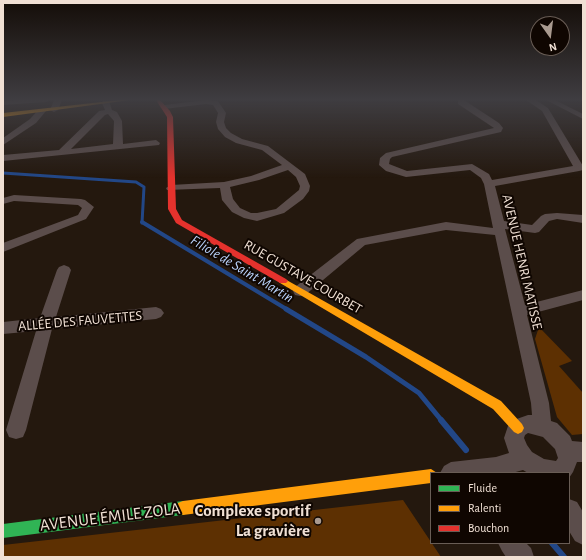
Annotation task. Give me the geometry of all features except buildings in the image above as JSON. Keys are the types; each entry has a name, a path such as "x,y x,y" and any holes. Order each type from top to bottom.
{"street":[{"path":"3,142 26,126"},
{"path":"62,152 89,126"},
{"path":"118,126 118,146"},
{"name":"RUE GUSTAVE COURBET","path":"170,126 172,209 179,221 498,405 518,428"},
{"path":"221,126 228,135 239,141 264,148 301,176 305,186 304,191 299,197 280,210 268,215 257,217 248,216 236,210 228,200 224,185"},
{"path":"489,184 485,176 472,168 464,166 406,174 390,169 384,165 385,158 390,155 498,130 499,128 497,126"},
{"name":"AVENUE HENRI MATISSE","path":"542,426 540,403 489,184 581,169 569,150 557,126"},
{"path":"3,158 156,143"},
{"path":"569,150 583,153"},
{"path":"171,188 224,185 255,178 289,166"},
{"path":"3,201 14,198 81,202 88,207 82,217 3,248"},
{"path":"300,291 361,242 446,226 535,229 545,218 557,216 583,219"},
{"path":"16,430 46,324 64,270"},
{"path":"519,312 583,295"},
{"name":"ALLÉE DES FAUVETTES","path":"3,328 156,313"},
{"path":"528,424 542,426 575,451 568,458 566,465 562,470 555,472 540,470 525,459 516,446 514,438 518,428 528,424"},
{"path":"458,472 496,467 525,459"},
{"name":"AVENUE ÉMILE ZOLA","path":"3,531 430,476"},
{"path":"570,512 583,533"},
{"path":"511,544 522,557"}],"shaded area":[{"path":"539,327 572,361 559,366 583,393 583,434 572,435 557,417 535,339"},
{"name":"Complexe sportif La gravière","path":"403,500 430,540 430,544 432,544 441,557 3,557 3,545"}],"waterway":[{"name":"Filiole de Saint Martin","path":"3,173 136,182 144,187 142,222"},
{"name":"Filiole de Saint Martin","path":"142,222 288,310"},
{"name":"Filiole de Saint Martin","path":"286,309 366,357 419,393 442,421"},
{"name":"Filiole de Saint Martin","path":"441,420 466,450"},
{"name":"Filiole de Saint Martin","path":"553,544 564,557"}],"traffic: fast":[{"path":"3,531 183,508"}],"traffic: slow":[{"path":"283,281 497,405 518,428"},
{"path":"183,508 430,476"}],"traffic: jam":[{"path":"170,126 172,209 179,221 283,281"}],"place":[{"name":"Complexe sportif La gravière","path":"318,521"}]}
